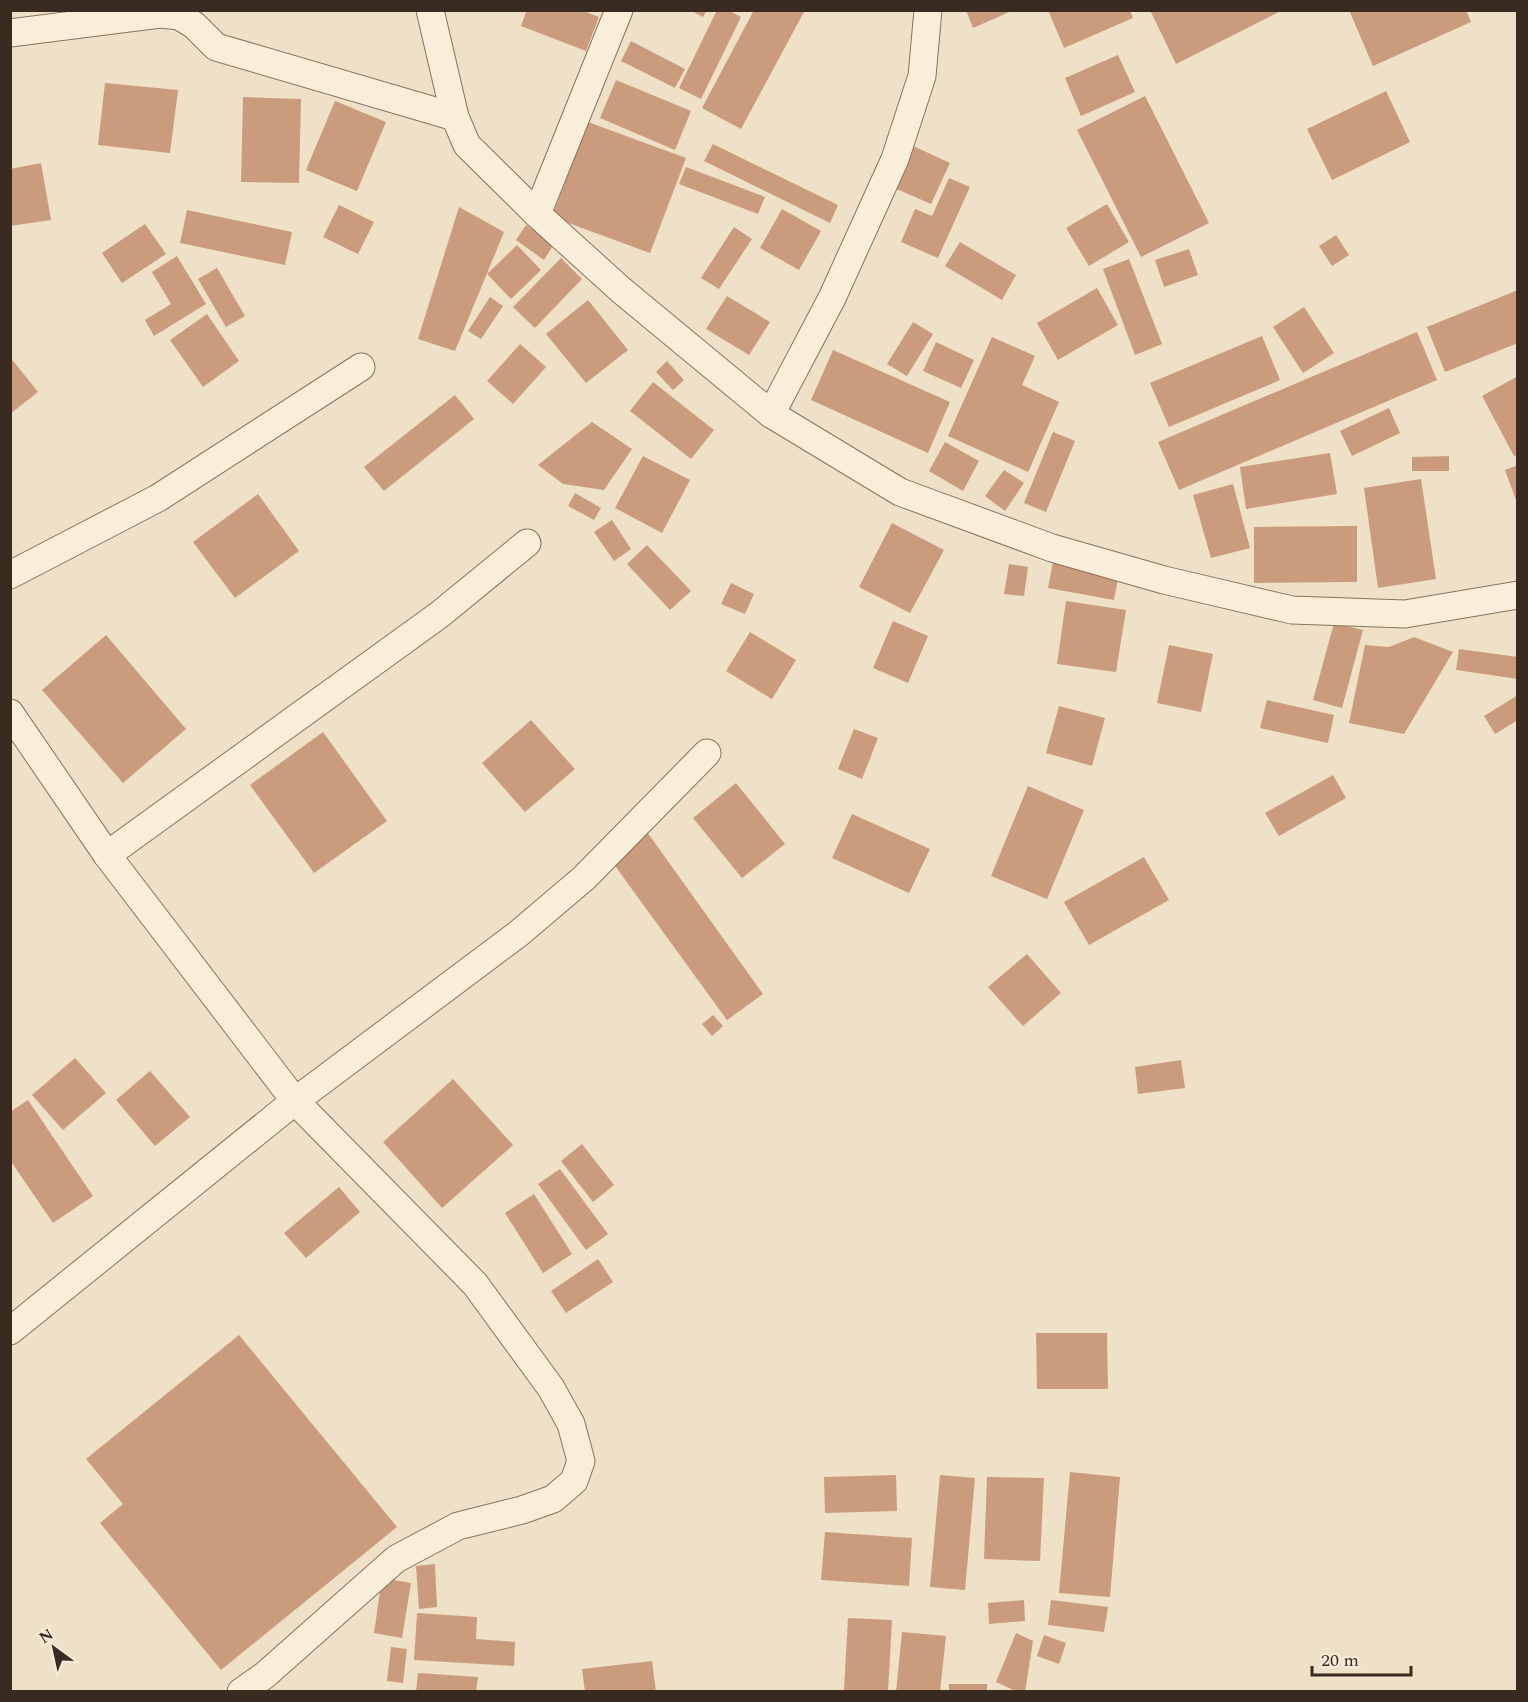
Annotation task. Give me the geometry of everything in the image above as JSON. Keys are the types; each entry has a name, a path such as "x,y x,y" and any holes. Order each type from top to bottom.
{"street":[{"path":"430,10 455,117 467,145 537,214 621,290 771,414 900,492 1052,548 1164,580 1293,610 1405,614 1518,595"},
{"path":"537,214 619,10"},
{"path":"771,414 832,298 895,159 922,76 928,10"},
{"path":"10,33 160,14 179,16 194,25 216,47 455,117"},
{"path":"10,575 158,498 361,367"},
{"path":"107,855 439,615 527,543"},
{"path":"10,713 107,855 296,1101 475,1284 551,1389 571,1424 581,1461 574,1481 553,1499 522,1510 458,1526 396,1559 265,1675 241,1692"},
{"path":"10,1331 296,1101 518,934 584,878 707,753"}],"building":[{"path":"527,10 581,10 599,17 586,51 521,26"},
{"path":"690,10 707,10 703,17"},
{"path":"717,10 728,10 741,17 701,99 679,88"},
{"path":"754,10 805,10 741,129 702,108"},
{"path":"966,10 1014,10 973,28"},
{"path":"1048,10 1130,10 1133,18 1064,48"},
{"path":"1150,10 1283,10 1176,64"},
{"path":"1349,10 1466,10 1471,22 1373,66"},
{"path":"631,41 685,69 675,88 621,61"},
{"path":"1118,55 1135,92 1081,116 1065,78"},
{"path":"616,80 691,111 675,150 600,118"},
{"path":"105,83 178,90 170,153 98,145"},
{"path":"1386,91 1410,142 1332,180 1307,129"},
{"path":"1145,96 1209,223 1141,257 1077,130"},
{"path":"243,97 301,99 299,183 241,182"},
{"path":"335,101 386,122 357,191 306,170"},
{"path":"588,122 686,158 650,253 552,217"},
{"path":"713,144 838,205 830,223 704,161"},
{"path":"911,145 950,163 931,204 892,187"},
{"path":"41,163 51,220 10,226 10,169"},
{"path":"686,167 765,197 758,214 679,184"},
{"path":"949,178 970,187 938,258 901,242 915,209 932,216"},
{"path":"1107,204 1129,242 1089,266 1066,228"},
{"path":"339,205 374,222 358,254 323,237"},
{"path":"459,207 504,232 455,351 418,339"},
{"path":"782,209 821,231 799,270 760,248"},
{"path":"187,210 292,232 285,265 180,243"},
{"path":"145,224 166,254 122,283 102,253"},
{"path":"526,225 554,244 544,260 516,240"},
{"path":"734,227 752,239 719,289 701,278"},
{"path":"1336,235 1349,255 1332,266 1319,246"},
{"path":"960,242 1016,275 1002,300 945,266"},
{"path":"517,245 541,270 511,299 487,274"},
{"path":"1189,249 1198,275 1164,287 1155,260"},
{"path":"177,256 206,304 154,336 145,320 171,304 152,272"},
{"path":"561,258 582,279 535,328 513,307"},
{"path":"1129,259 1162,344 1135,355 1103,269"},
{"path":"217,268 245,316 226,327 198,279"},
{"path":"1097,288 1118,325 1058,360 1037,323"},
{"path":"1518,290 1518,343 1445,372 1427,327"},
{"path":"727,296 770,322 749,355 706,329"},
{"path":"490,297 503,306 481,339 468,331"},
{"path":"588,300 628,350 586,383 546,334"},
{"path":"1304,307 1334,353 1303,373 1273,327"},
{"path":"207,314 239,361 203,387 170,340"},
{"path":"913,322 933,334 907,376 887,364"},
{"path":"1417,332 1437,380 1179,490 1158,442"},
{"path":"1262,336 1280,380 1169,427 1150,383"},
{"path":"992,337 1035,356 1022,385 1059,402 1028,472 948,436"},
{"path":"936,342 974,360 961,388 923,371"},
{"path":"520,344 546,367 513,404 487,381"},
{"path":"833,350 950,402 928,453 811,400"},
{"path":"10,357 38,392 10,414"},
{"path":"667,361 684,380 673,390 656,372"},
{"path":"1518,376 1518,455 1514,456 1482,396"},
{"path":"653,382 714,430 691,459 630,411"},
{"path":"455,395 474,419 384,491 364,467"},
{"path":"1389,408 1400,433 1352,456 1340,431"},
{"path":"592,422 632,449 604,490 563,484 538,465"},
{"path":"1053,432 1075,441 1046,512 1024,503"},
{"path":"945,442 979,461 963,491 929,471"},
{"path":"1330,453 1337,494 1246,509 1240,467"},
{"path":"643,456 690,480 662,533 615,508"},
{"path":"1449,456 1449,471 1412,471 1412,457"},
{"path":"1518,465 1518,503 1517,503 1505,470"},
{"path":"1004,470 1024,483 1005,511 985,496"},
{"path":"1421,479 1436,579 1378,588 1364,488"},
{"path":"1233,484 1250,548 1211,558 1193,495"},
{"path":"575,493 601,508 594,520 568,506"},
{"path":"258,494 299,551 235,598 193,542"},
{"path":"612,520 631,549 614,561 594,532"},
{"path":"892,523 944,550 910,613 859,587"},
{"path":"1357,526 1357,582 1254,583 1254,527"},
{"path":"647,545 691,591 670,610 627,564"},
{"path":"1053,562 1119,573 1114,600 1048,588"},
{"path":"1009,564 1028,567 1024,596 1004,594"},
{"path":"731,583 754,594 745,614 721,604"},
{"path":"1066,601 1126,610 1116,672 1057,664"},
{"path":"893,621 928,636 908,683 873,668"},
{"path":"1334,623 1363,630 1342,708 1313,700"},
{"path":"750,632 796,660 772,699 726,671"},
{"path":"106,635 186,729 123,783 42,690"},
{"path":"1414,637 1453,652 1404,734 1349,723 1365,645 1389,647"},
{"path":"1169,645 1213,654 1201,712 1157,703"},
{"path":"1459,649 1518,657 1518,679 1456,670"},
{"path":"1518,695 1518,720 1495,734 1484,716"},
{"path":"1267,700 1334,715 1328,743 1260,728"},
{"path":"1059,706 1105,718 1092,766 1046,753"},
{"path":"531,720 575,769 525,812 482,763"},
{"path":"854,729 878,738 862,779 838,769"},
{"path":"323,732 387,821 314,873 250,785"},
{"path":"1333,775 1346,798 1279,836 1265,813"},
{"path":"736,783 785,844 742,878 693,818"},
{"path":"1028,786 1084,810 1047,899 991,876"},
{"path":"852,814 930,849 909,893 832,858"},
{"path":"647,832 763,994 727,1020 610,859"},
{"path":"1144,857 1169,900 1089,945 1064,902"},
{"path":"1027,954 1061,993 1023,1026 988,987"},
{"path":"713,1015 723,1026 712,1036 702,1024"},
{"path":"75,1058 106,1093 63,1130 32,1095"},
{"path":"1181,1060 1185,1088 1138,1094 1135,1067"},
{"path":"150,1071 190,1117 155,1146 116,1100"},
{"path":"453,1079 513,1145 442,1208 383,1142"},
{"path":"28,1100 93,1196 53,1223 10,1160 10,1112"},
{"path":"582,1144 614,1185 593,1202 561,1161"},
{"path":"560,1169 608,1234 586,1250 538,1184"},
{"path":"339,1187 360,1212 306,1258 284,1233"},
{"path":"534,1194 572,1254 543,1273 505,1213"},
{"path":"598,1259 613,1282 566,1313 551,1291"},
{"path":"1036,1333 1107,1333 1108,1389 1037,1389"},
{"path":"239,1335 397,1527 221,1670 100,1523 123,1504 86,1459"},
{"path":"1070,1472 1120,1477 1110,1597 1059,1593"},
{"path":"896,1475 897,1511 825,1513 824,1477"},
{"path":"940,1475 975,1478 965,1590 930,1587"},
{"path":"987,1477 1044,1478 1040,1561 984,1559"},
{"path":"825,1532 912,1538 909,1586 821,1580"},
{"path":"435,1564 437,1607 419,1609 416,1566"},
{"path":"382,1578 411,1583 402,1638 374,1633"},
{"path":"1024,1600 1025,1621 989,1624 988,1603"},
{"path":"1051,1600 1108,1607 1104,1632 1048,1625"},
{"path":"417,1613 477,1617 476,1639 515,1642 514,1666 414,1660"},
{"path":"848,1618 892,1620 888,1692 844,1690"},
{"path":"902,1632 946,1636 940,1692 896,1692"},
{"path":"1016,1633 1033,1641 1025,1692 1018,1692 996,1682"},
{"path":"1044,1635 1066,1643 1059,1664 1037,1656"},
{"path":"391,1647 407,1649 403,1683 387,1681"},
{"path":"652,1661 656,1692 585,1692 582,1669"},
{"path":"418,1673 478,1677 476,1692 416,1692"},
{"path":"949,1684 987,1684 987,1692 949,1692"}]}
